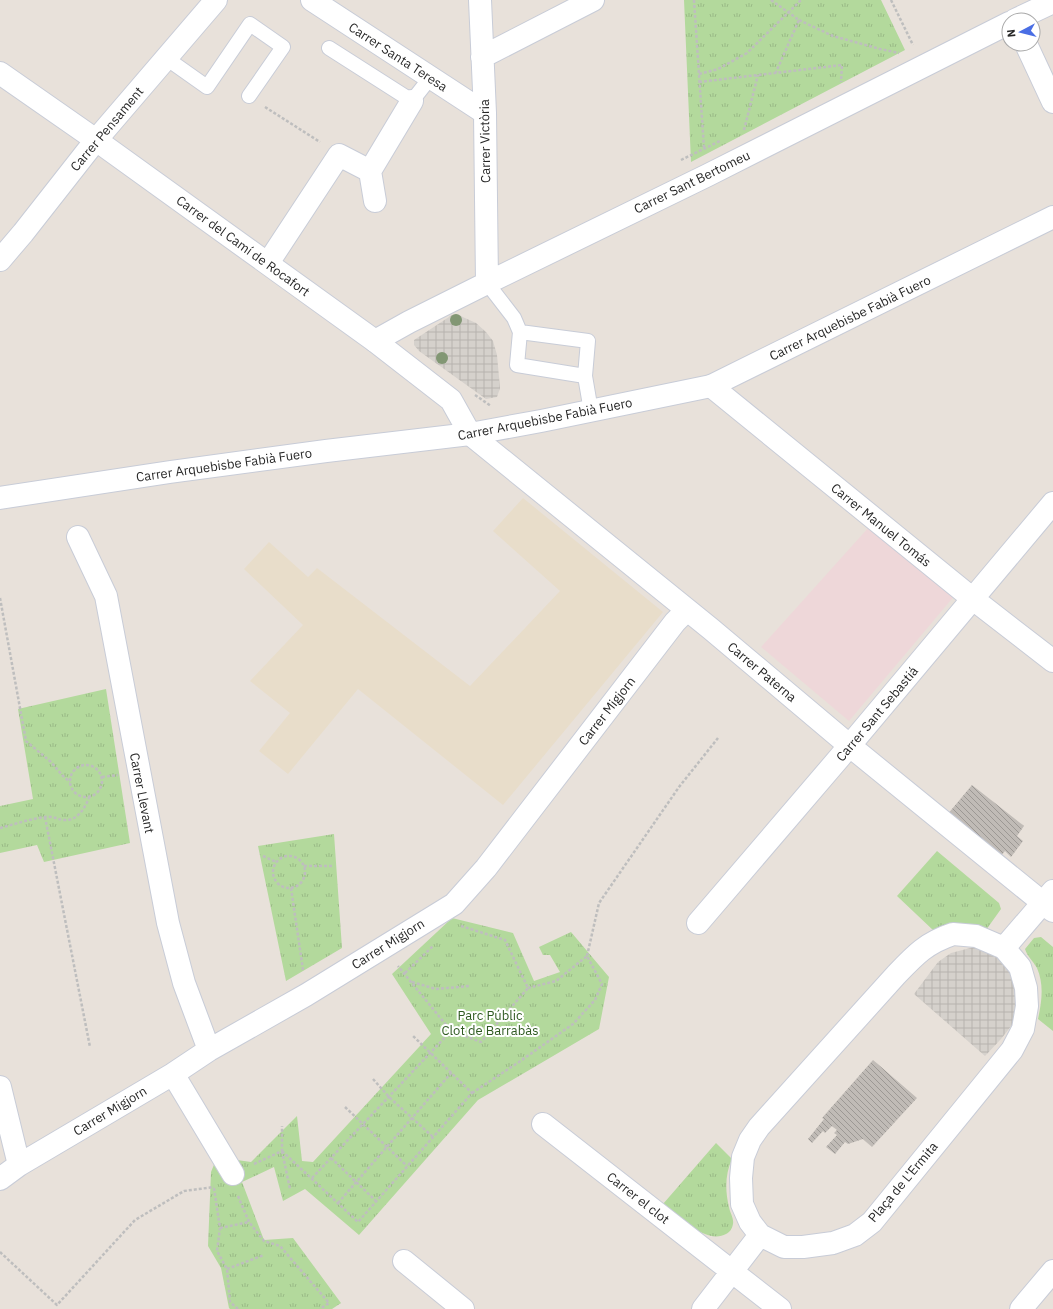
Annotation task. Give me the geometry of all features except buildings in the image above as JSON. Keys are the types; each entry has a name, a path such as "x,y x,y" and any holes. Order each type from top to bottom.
{"street":[{"name":"Carrer Pensament","path":"0,260 96,140 216,0"},
{"name":"Carrer Santa Teresa","path":"312,0 484,113"},
{"name":"Carrer Victòria","path":"480,0 484,113 487,283"},
{"path":"482,57 593,0"},
{"path":"1032,12 1053,2"},
{"name":"Carrer Sant Bertomeu","path":"375,341 409,322 708,175 1001,27"},
{"path":"1030,52 1053,102"},
{"name":"Carrer del Camí de Rocafort","path":"0,73 96,140 375,341 451,400 470,434"},
{"path":"375,201 370,171 412,101"},
{"path":"268,263 339,154 370,171"},
{"name":"Carrer Arquebisbe Fabià Fuero","path":"0,498 178,471 326,451 470,434 711,386 1053,217"},
{"name":"Carrer Manuel Tomás","path":"711,386 973,600 1053,661"},
{"name":"Carrer Paterna","path":"470,434 687,610 850,746 1050,901"},
{"name":"Carrer Sant Sebastiá","path":"698,923 850,746 1053,503"},
{"name":"Carrer Llevant","path":"78,537 106,596 168,923 184,983 209,1050"},
{"name":"Carrer Migjorn","path":"0,1179 19,1165 174,1074 209,1050 306,995 454,904 486,868 675,622 687,610"},
{"path":"1004,948 1050,901"},
{"name":"Plaça de L'Ermita","path":"953,934 976,936 1004,948 1020,967 1026,988 1027,1006 1023,1029 1012,1050 872,1222 855,1235 833,1244 784,1247 760,1235 750,1222 742,1204 741,1178 743,1157 750,1140 759,1127 896,975 920,951 938,939 953,934"},
{"path":"174,1074 233,1174"},
{"path":"0,1087 19,1165"},
{"name":"Carrer el clot","path":"543,1124 780,1309"},
{"path":"703,1309 760,1235"},
{"path":"404,1261 463,1309"},
{"path":"1021,1309 1053,1271"}],"lane":[{"path":"166,58 207,87 250,24 283,47 249,96"},
{"path":"329,48 412,101 430,78"},
{"path":"487,283 514,318 520,332 517,365 585,376"},
{"path":"520,332 588,341 585,376 591,411"}],"path":[{"path":"694,0 704,148"},
{"path":"771,0 799,20 833,36 880,49 902,53"},
{"path":"699,74 718,69 746,53 801,0"},
{"path":"891,0 916,52"},
{"path":"776,72 799,20"},
{"path":"700,82 842,64 841,85"},
{"path":"744,130 758,75"},
{"path":"249,96 339,154"},
{"path":"0,598 26,741 51,762 70,782"},
{"path":"405,973 452,1032 481,1042 528,988 556,981 587,956 599,903 679,787 718,738"},
{"path":"86,765 96,768 102,777 103,782 99,792 95,796 89,798 84,798 74,792 71,788 70,782 76,768 86,765"},
{"path":"0,828 45,817 55,817 63,820 74,818 80,814 89,798"},
{"path":"45,817 90,1046"},
{"path":"263,856 276,862"},
{"path":"291,856 296,858 304,866 305,875 303,880 296,887 286,888 277,882 273,873 276,862 280,858 291,856"},
{"path":"304,866 334,866"},
{"path":"291,888 306,995"},
{"path":"455,924 505,940 528,988"},
{"path":"282,1151 358,1222 472,1093 573,1024 595,1000 602,984 587,956"},
{"path":"412,982 436,989 470,986"},
{"path":"312,1178 430,1053 452,1032"},
{"path":"413,1036 452,1072 472,1093"},
{"path":"338,1203 452,1072"},
{"path":"373,1079 389,1097 433,1136"},
{"path":"345,1107 407,1166"},
{"path":"282,1126 282,1151 290,1189"},
{"path":"0,1252 56,1305 135,1220 184,1191 213,1187 233,1174 282,1151"},
{"path":"331,1158 376,1201"},
{"path":"213,1187 220,1228 216,1251 227,1269 230,1302 238,1309"},
{"path":"238,1195 248,1222 264,1240 280,1246 329,1303 320,1309"},
{"path":"220,1228 248,1222"},
{"path":"227,1269 264,1256"}],"shaded area":[{"path":"456,314 476,323 493,341 497,355 500,388 497,397 486,399 419,351 414,345 414,340 452,315"},
{"path":"523,498 663,612 503,805 358,689 288,774 259,751 290,713 250,681 303,625 244,569 269,542 308,577 317,568 470,686 560,591 493,531"},
{"path":"869,527 956,594 849,721 761,647"},
{"path":"974,947 981,947 998,954 1016,981 1016,1006 1012,1025 985,1056 914,994 938,962 951,953"}],"green space":[{"path":"684,0 881,0 905,50 691,162"},
{"path":"106,689 130,843 44,862 37,845 0,853 0,806 33,799 18,709"},
{"path":"334,834 342,948 286,981 258,846"},
{"path":"937,851 999,903 1001,909 986,930 934,931 897,896"},
{"name":"Parc Públic Clot de Barrabàs","path":"452,918 513,933 534,981 560,972 550,955 543,955 539,947 571,932 609,977 599,1029 478,1100 359,1235 305,1189 283,1201 274,1167 242,1182 264,1240 293,1238 341,1303 332,1309 230,1309 221,1268 208,1246 211,1172 220,1150 230,1159 251,1162 297,1116 302,1161 313,1162 431,1034 392,974"},
{"path":"1041,937 1053,947 1053,1031 1038,1019 1041,1006 1041,980 1037,968 1025,949 1034,938"},
{"path":"716,1143 732,1159 728,1171 726,1189 733,1224 729,1232 726,1234 710,1236 701,1233 684,1222 663,1204"}]}
